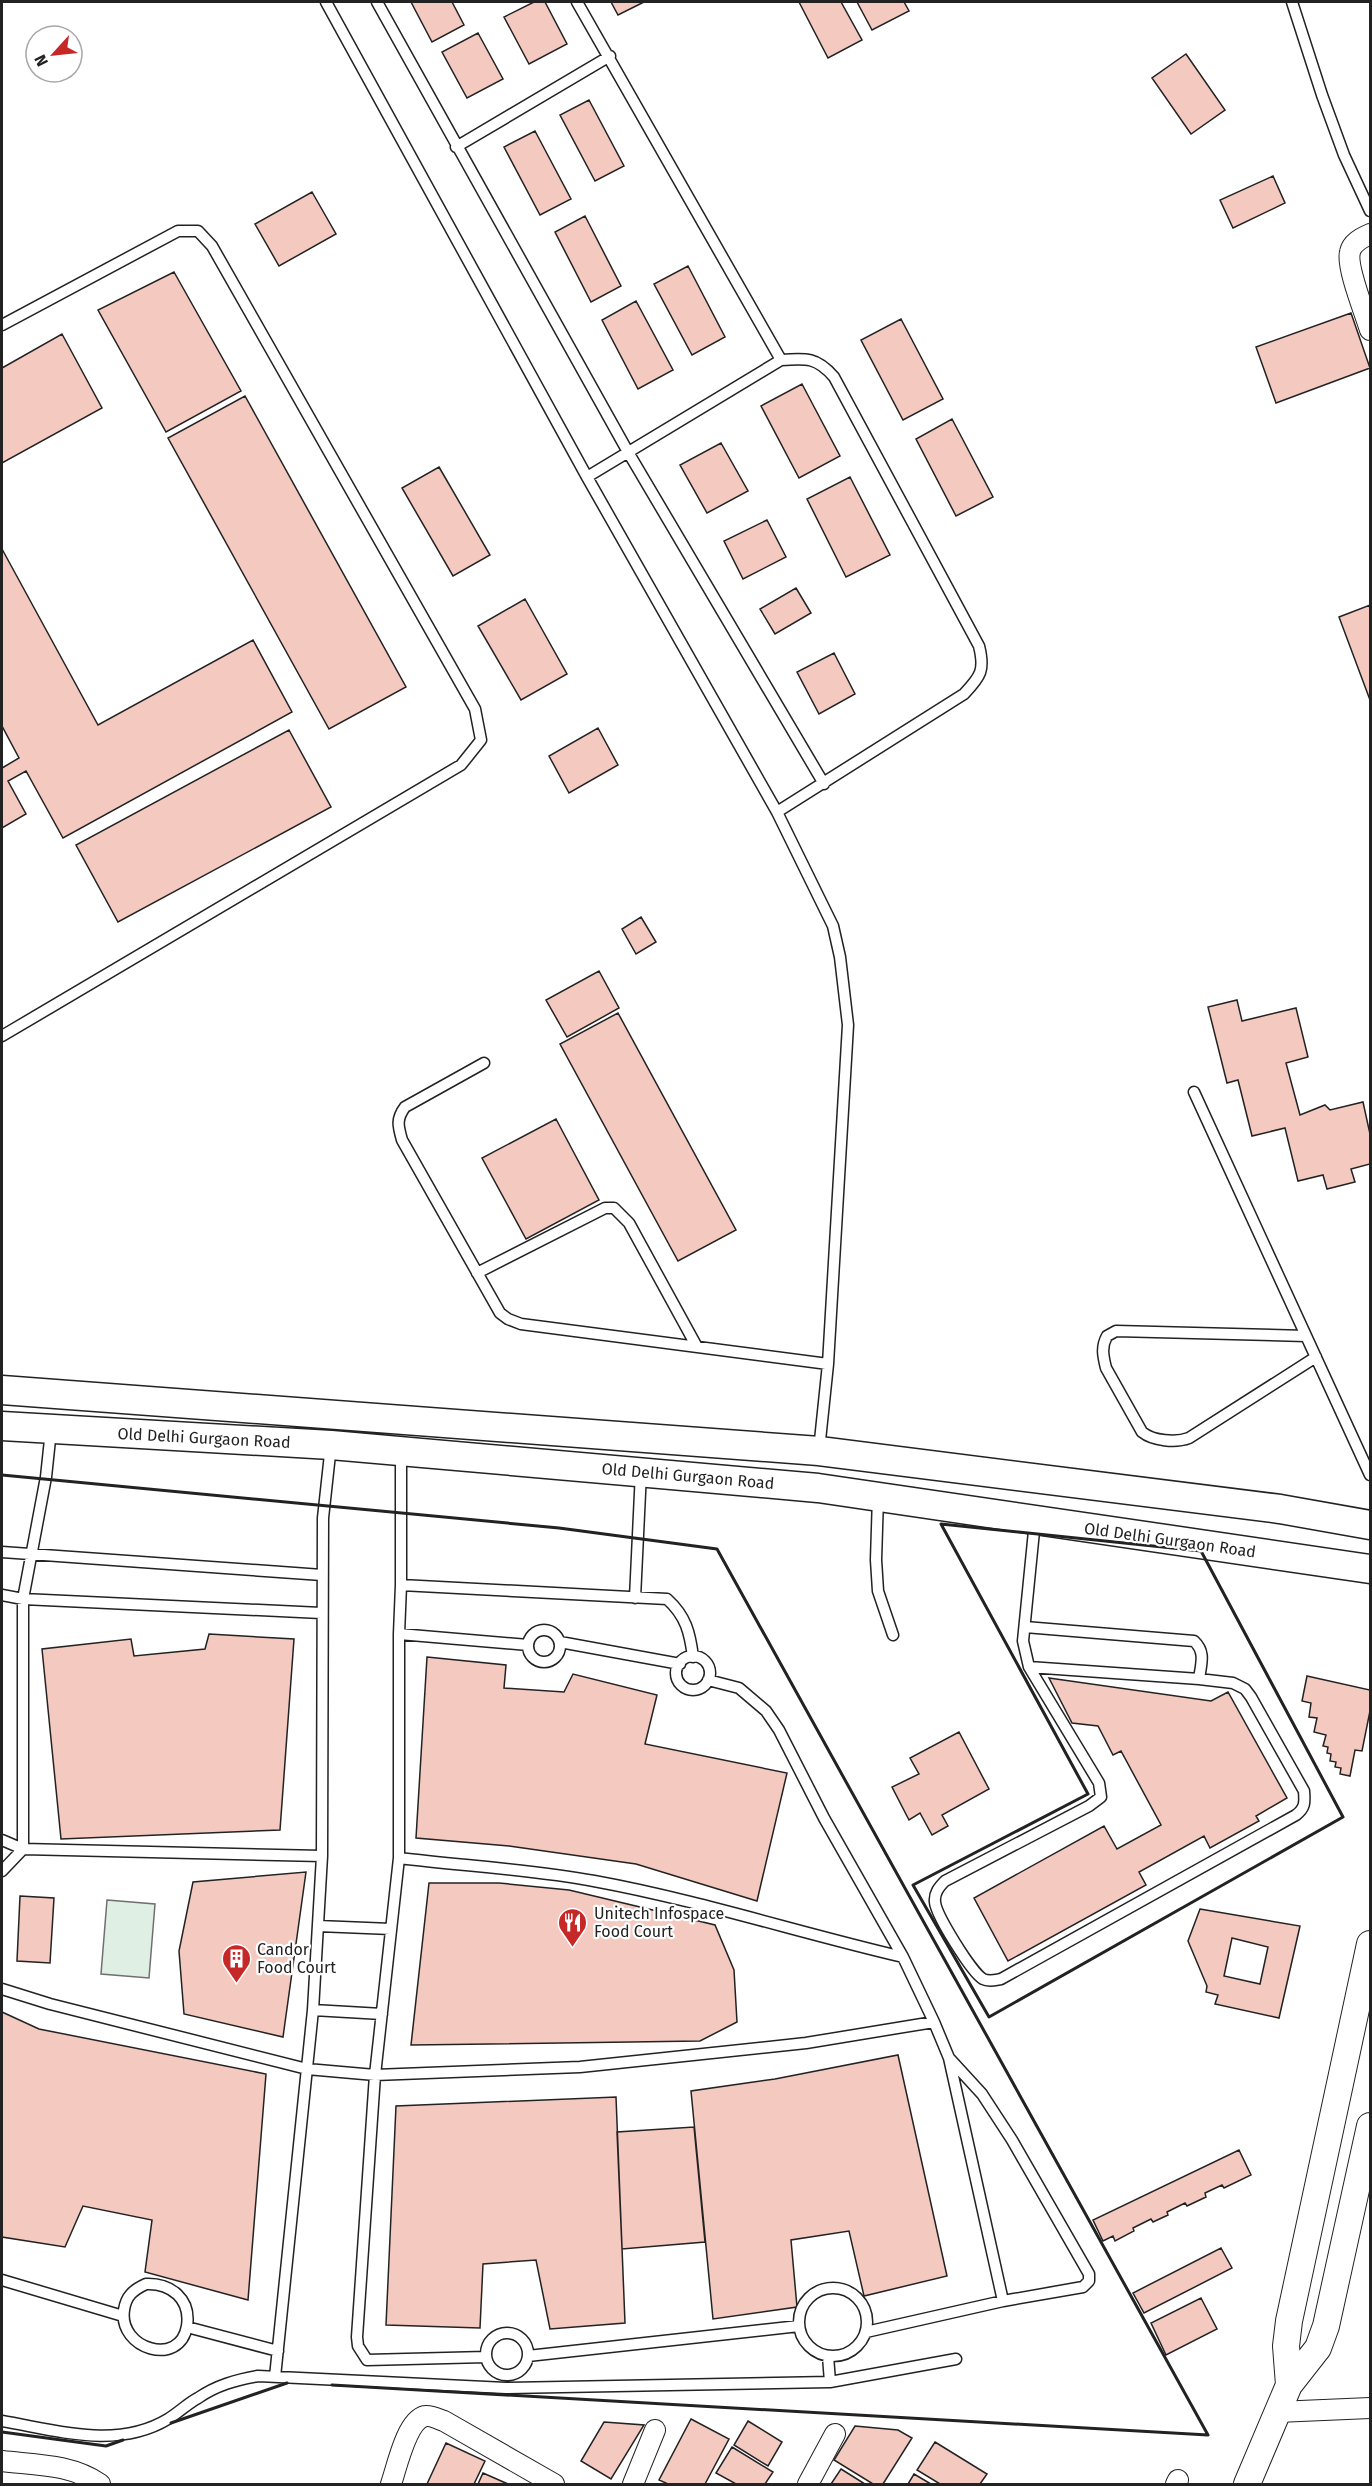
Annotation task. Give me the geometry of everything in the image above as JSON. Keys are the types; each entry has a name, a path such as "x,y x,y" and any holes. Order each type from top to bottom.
{"main road":[{"name":"Old Delhi Gurgaon Road","path":"2,1390 819,1450 1280,1509 1371,1524"},
{"name":"Old Delhi Gurgaon Road","path":"2,1426 331,1445 818,1488 1371,1569"}],"street":[{"path":"1371,234 1357,240 1350,252 1352,272 1371,330"},
{"path":"1289,2385 1286,2346 1289,2321 1371,1944"},
{"path":"1247,2484 1289,2385 1318,2348 1326,2326 1371,2126"},
{"path":"1277,2412 1371,2408"},
{"path":"391,2484 410,2428 423,2416 432,2416 444,2421 554,2484"},
{"path":"633,2484 655,2430"},
{"path":"808,2484 835,2434"},
{"path":"2,2461 66,2467 87,2475 100,2484"}],"lane":[{"path":"326,2 587,477 777,812 833,926 840,957 848,1025 828,1364 819,1450"},
{"path":"376,2 628,452 824,784"},
{"path":"577,2 781,360"},
{"path":"1293,2 1340,145 1371,211"},
{"path":"456,147 610,57"},
{"path":"2,324 178,231 198,231 212,246 475,709 481,740 461,765 2,1036"},
{"path":"587,477 781,360 805,358 823,364 834,377 979,646 983,664 977,680 963,694 777,812"},
{"path":"484,1063 405,1107 398,1116 398,1127 402,1140 477,1273 500,1312 508,1319 521,1324 828,1364"},
{"path":"1194,1092 1371,1475"},
{"path":"477,1273 604,1208 614,1208 629,1223 697,1347"},
{"path":"1306,1336 1116,1331 1107,1336 1103,1344 1103,1357 1106,1368 1143,1432 1147,1436 1175,1441 1189,1438 1316,1357"},
{"path":"2,1871 23,1849 23,1599 33,1555 51,1429"},
{"path":"275,2377 313,2010 322,1856 323,1518 331,1445"},
{"path":"401,1452 399,1858 375,2075 357,2337 358,2346 367,2360 486,2357"},
{"path":"635,1598 641,1472"},
{"path":"878,1497 876,1560 878,1591 893,1635"},
{"path":"1029,1667 1233,1683 1245,1689 1304,1791 1305,1804 1303,1810 1001,1979 988,1981 980,1978 971,1966 940,1914 935,1903 936,1890 945,1881 1089,1806 1101,1797 1099,1783 1029,1667 1023,1641 1035,1520"},
{"path":"2,1552 322,1575"},
{"path":"401,1585 668,1599 678,1609 687,1624 693,1657"},
{"path":"2,1595 23,1599 321,1613"},
{"path":"1025,1627 1194,1641 1200,1646 1202,1654 1199,1679"},
{"path":"560,1642 558,1654 548,1661 536,1659 528,1645 530,1638 540,1630 552,1632 560,1642 680,1664 693,1657 703,1660 706,1664 709,1669 708,1680 701,1688 690,1690 685,1688 677,1680 680,1664"},
{"path":"399,1634 528,1645"},
{"path":"708,1680 739,1688 766,1711 779,1730 824,1818 903,1957 934,2022 949,2058 1003,2301"},
{"path":"2,1840 23,1849 322,1856"},
{"path":"399,1858 592,1881 739,1913 802,1933 903,1957"},
{"path":"318,1926 392,1929"},
{"path":"2,1989 50,2004 307,2069 375,2075 580,2067 806,2043 934,2022"},
{"path":"313,2010 382,2014"},
{"path":"866,2332 1003,2301 1083,2287 1089,2281 1089,2274 1012,2140 982,2094 949,2058"},
{"path":"2,2280 123,2316"},
{"path":"146,2284 159,2284 173,2289 182,2299 187,2314 187,2327 181,2342 167,2350 150,2349 134,2341 126,2329 123,2316 126,2300 135,2289 146,2284"},
{"path":"832,2288 844,2289 854,2295 867,2314 866,2332 858,2346 849,2353 828,2356 808,2346 799,2326 799,2315 811,2296 821,2290 832,2288"},
{"path":"528,2356 799,2326"},
{"path":"187,2327 278,2351"},
{"path":"508,2333 523,2340 528,2356 521,2371 506,2376 491,2368 486,2357 488,2345 493,2338 508,2333"},
{"path":"828,2356 830,2382"},
{"path":"2,2421 93,2436 120,2436 167,2420 198,2397 226,2383 258,2376 506,2388 830,2382 956,2359"},
{"path":"506,2376 506,2388"}],"green space":[{"path":"107,1900 155,1904 149,1978 101,1974"}],"building":[{"path":"411,2 452,2 464,25 432,42"},
{"path":"534,2 545,2 567,44 529,64 504,17"},
{"path":"611,2 644,2 618,15"},
{"path":"799,2 841,2 862,40 828,58"},
{"path":"857,2 904,2 909,11 872,30"},
{"path":"478,33 503,79 467,98 442,52"},
{"path":"1186,54 1225,110 1191,134 1152,78"},
{"path":"589,100 624,166 595,181 560,115"},
{"path":"535,131 571,199 540,215 504,147"},
{"path":"1273,176 1285,203 1233,228 1220,200"},
{"path":"312,192 336,234 279,266 255,224"},
{"path":"585,216 621,286 591,302 555,232"},
{"path":"688,266 725,337 692,355 654,284"},
{"path":"174,272 241,391 166,432 98,310"},
{"path":"636,301 673,370 638,389 602,320"},
{"path":"1351,313 1370,368 1276,403 1256,347"},
{"path":"901,319 943,399 903,420 861,340"},
{"path":"62,334 102,408 2,463 2,368"},
{"path":"802,384 840,456 799,478 761,406"},
{"path":"245,396 406,687 329,729 168,438"},
{"path":"952,419 993,497 956,516 916,439"},
{"path":"721,443 748,491 707,513 680,465"},
{"path":"439,467 490,555 453,576 402,488"},
{"path":"850,477 890,555 846,577 807,499"},
{"path":"767,520 786,557 743,579 724,541"},
{"path":"2,549 98,725 253,640 292,712 63,838 26,771 8,781 26,814 2,828 2,768 19,758 2,726"},
{"path":"796,588 811,613 775,634 760,609"},
{"path":"525,599 567,674 521,700 478,626"},
{"path":"1370,605 1370,700 1339,617"},
{"path":"834,653 855,694 819,714 797,672"},
{"path":"598,728 618,765 569,793 549,756"},
{"path":"289,730 331,807 118,922 76,845"},
{"path":"641,917 656,942 636,954 622,929"},
{"path":"599,971 619,1008 567,1037 546,1000"},
{"path":"1237,1000 1242,1021 1296,1008 1308,1057 1286,1063 1300,1115 1325,1105 1330,1110 1363,1102 1370,1134 1370,1164 1351,1169 1355,1182 1327,1189 1323,1175 1298,1181 1285,1128 1252,1136 1238,1080 1227,1083 1208,1007"},
{"path":"618,1013 736,1230 678,1261 560,1044"},
{"path":"556,1119 599,1200 526,1239 482,1158"},
{"path":"209,1634 294,1639 280,1830 61,1839 42,1649 131,1639 134,1656 205,1649"},
{"path":"427,1657 506,1665 504,1688 564,1692 573,1674 657,1695 645,1744 787,1773 757,1901 636,1864 509,1846 416,1838"},
{"path":"1307,1676 1370,1690 1370,1711 1362,1751 1355,1750 1350,1776 1340,1774 1341,1768 1335,1767 1336,1762 1330,1761 1331,1754 1327,1753 1328,1747 1323,1746 1326,1735 1314,1732 1317,1718 1309,1717 1311,1703 1302,1701"},
{"path":"1049,1678 1211,1701 1228,1692 1287,1798 1256,1816 1259,1821 1210,1848 1204,1836 1139,1872 1146,1885 1008,1961 974,1898 1104,1826 1117,1849 1161,1825 1121,1751 1113,1755 1098,1726 1072,1723"},
{"path":"959,1732 989,1789 942,1815 948,1826 932,1835 920,1813 909,1820 892,1787 919,1774 910,1758"},
{"name":"Candor Food Court","path":"306,1872 283,2037 184,2014 179,1951 193,1882"},
{"name":"Unitech Infospace Food Court","path":"429,1883 499,1883 569,1890 715,1925 734,1970 737,2022 700,2041 411,2045"},
{"path":"20,1896 54,1898 50,1963 17,1961"},
{"path":"1200,1909 1300,1926 1279,2018 1215,2004 1218,1995 1206,1992 1207,1986 1188,1941","holes":["1232,1938 1268,1947 1260,1984 1224,1976"]},
{"path":"2,2012 39,2029 266,2074 248,2300 145,2272 152,2220 83,2206 65,2247 2,2237"},
{"path":"898,2055 947,2276 864,2296 849,2231 791,2240 797,2307 713,2319 691,2091 775,2079"},
{"path":"616,2097 625,2323 550,2329 536,2260 483,2264 480,2328 386,2325 396,2106"},
{"path":"694,2127 705,2242 622,2249 617,2132"},
{"path":"1239,2150 1251,2175 1224,2188 1222,2185 1205,2193 1206,2197 1187,2206 1185,2203 1153,2222 1151,2219 1115,2241 1113,2236 1103,2241 1093,2220"},
{"path":"1221,2248 1232,2268 1144,2313 1133,2293"},
{"path":"1201,2298 1217,2329 1166,2355 1151,2323"},
{"path":"691,2419 729,2439 705,2484 668,2484 659,2480"},
{"path":"748,2421 782,2442 768,2466 734,2445"},
{"path":"604,2422 644,2425 611,2479 581,2461"},
{"path":"855,2426 898,2430 912,2438 883,2484 873,2484 834,2460"},
{"path":"935,2442 987,2474 980,2484 940,2484 917,2470"},
{"path":"446,2443 485,2461 474,2484 427,2484"},
{"path":"732,2447 773,2472 765,2484 736,2484 716,2473"},
{"path":"841,2469 865,2484 831,2484"},
{"path":"483,2473 508,2484 478,2484"},
{"path":"914,2474 931,2484 908,2484"}],"wall":[{"path":"2,1475 559,1528 717,1549 1208,2435 332,2385"},
{"path":"941,1524 1201,1551 1343,1817 989,2017 913,1885 1088,1794 941,1524"},
{"path":"171,2423 287,2383"},
{"path":"2,2432 106,2446 123,2440"}],"place":[{"name":"Unitech Infospace Food Court","path":"573,1948"},
{"name":"Candor Food Court","path":"236,1984"}]}
